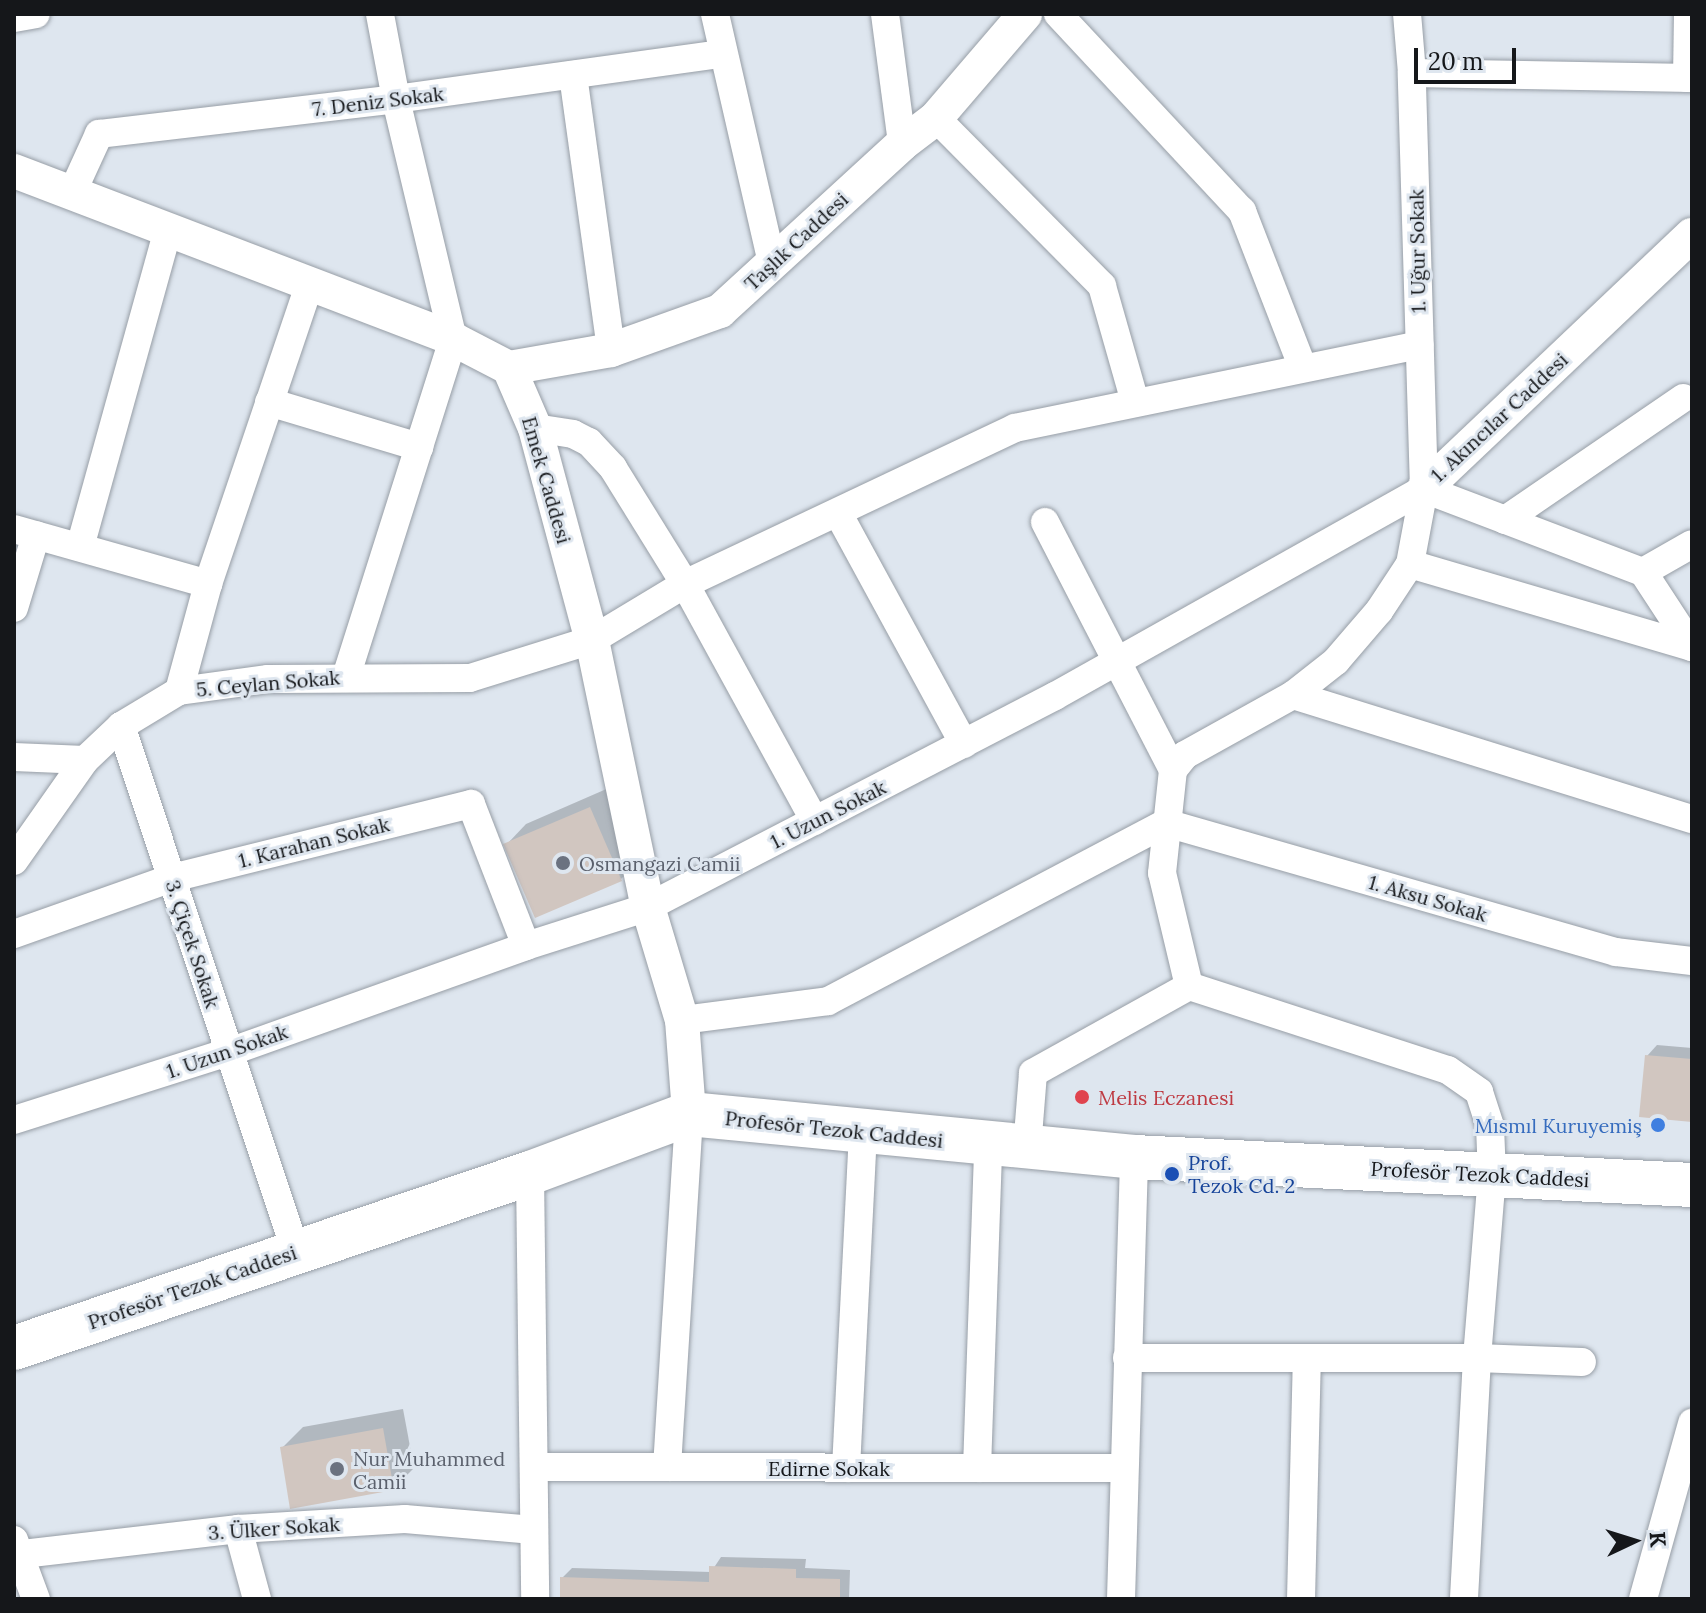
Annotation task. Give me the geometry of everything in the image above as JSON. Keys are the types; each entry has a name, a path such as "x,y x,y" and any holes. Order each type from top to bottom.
{"main road":[{"name":"Profesör Tezok Caddesi","path":"14,1348 530,1173 689,1114 1134,1157 1692,1185"}],"street":[{"path":"14,18 36,14"},
{"path":"346,677 453,339 396,99 380,14"},
{"path":"715,14 721,54 772,263"},
{"path":"885,14 902,144"},
{"path":"1058,14 1242,211 1303,368"},
{"name":"1. Uğur Sokak","path":"1407,14 1412,73 1424,489"},
{"path":"1412,73 1690,78 1688,14"},
{"name":"Taşlık Caddesi","path":"509,368 611,350 720,311 902,144 936,118 1014,20"},
{"name":"7. Deniz Sokak","path":"72,193 99,134 396,99 721,54"},
{"path":"573,75 611,350"},
{"path":"936,118 1102,286 1135,402"},
{"path":"14,171 453,339 509,368"},
{"path":"80,547 168,229"},
{"name":"1. Akıncılar Caddesi","path":"1173,770 1185,755 1293,695 1336,661 1379,611 1410,564 1424,489 1692,235"},
{"path":"179,691 208,584 309,285"},
{"name":"5. Ceylan Sokak","path":"14,861 85,760 121,726 179,691 268,679 470,678 592,640 685,584 1015,428 1420,345"},
{"name":"Emek Caddesi","path":"509,368 535,428 592,640 648,907 682,1020 689,1114"},
{"path":"1505,520 1683,398"},
{"path":"269,402 419,447"},
{"path":"535,428 573,434 602,454 685,584 815,821"},
{"path":"1424,489 1643,572 1692,647"},
{"name":"1. Uzun Sokak","path":"14,1120 229,1052 526,946 648,907 1117,662 1424,489"},
{"path":"838,513 964,744"},
{"path":"1045,522 1173,770 1162,873 1189,986"},
{"path":"14,608 25,532 208,584"},
{"path":"1643,572 1692,544"},
{"path":"1410,564 1692,647"},
{"path":"1293,695 1692,819"},
{"name":"3. Çiçek Sokak","path":"121,726 296,1252"},
{"path":"14,757 85,760"},
{"name":"1. Karahan Sokak","path":"14,934 172,878 471,804 526,946"},
{"path":"682,1020 828,1001 1166,823"},
{"name":"1. Aksu Sokak","path":"1166,823 1616,952 1692,961"},
{"path":"977,1468 1008,1146 1033,1073 1189,986 1448,1070 1479,1092 1490,1126 1492,1175 1477,1358 1464,1599"},
{"path":"667,1467 689,1114"},
{"path":"846,1468 863,1131"},
{"path":"1121,1599 1134,1157"},
{"path":"530,1173 535,1599"},
{"path":"1127,1358 1477,1358 1582,1362"},
{"path":"1301,1599 1307,1359"},
{"path":"1643,1599 1680,1513 1692,1423"},
{"name":"Edirne Sokak","path":"534,1467 1124,1468"},
{"name":"3. Ülker Sokak","path":"15,1549 238,1529 405,1519 534,1530"},
{"path":"238,1529 257,1599"},
{"path":"15,1549 36,1599"}],"building":[{"name":"Osmangazi Camii","path":"590,807 622,881 535,918 503,844"},
{"path":"1645,1055 1692,1059 1692,1122 1639,1117"},
{"name":"Nur Muhammed Camii","path":"383,1428 394,1490 290,1509 280,1447"},
{"path":"709,1566 796,1569 796,1578 840,1579 840,1599 560,1599 560,1577 709,1582"}],"place":[{"name":"Osmangazi Camii","path":"563,863"},
{"name":"Melis Eczanesi","path":"1082,1097"},
{"name":"Mısmıl Kuruyemiş","path":"1658,1125"},
{"name":"Prof. Tezok Cd. 2","path":"1172,1174"},
{"name":"Nur Muhammed Camii","path":"337,1469"}]}
